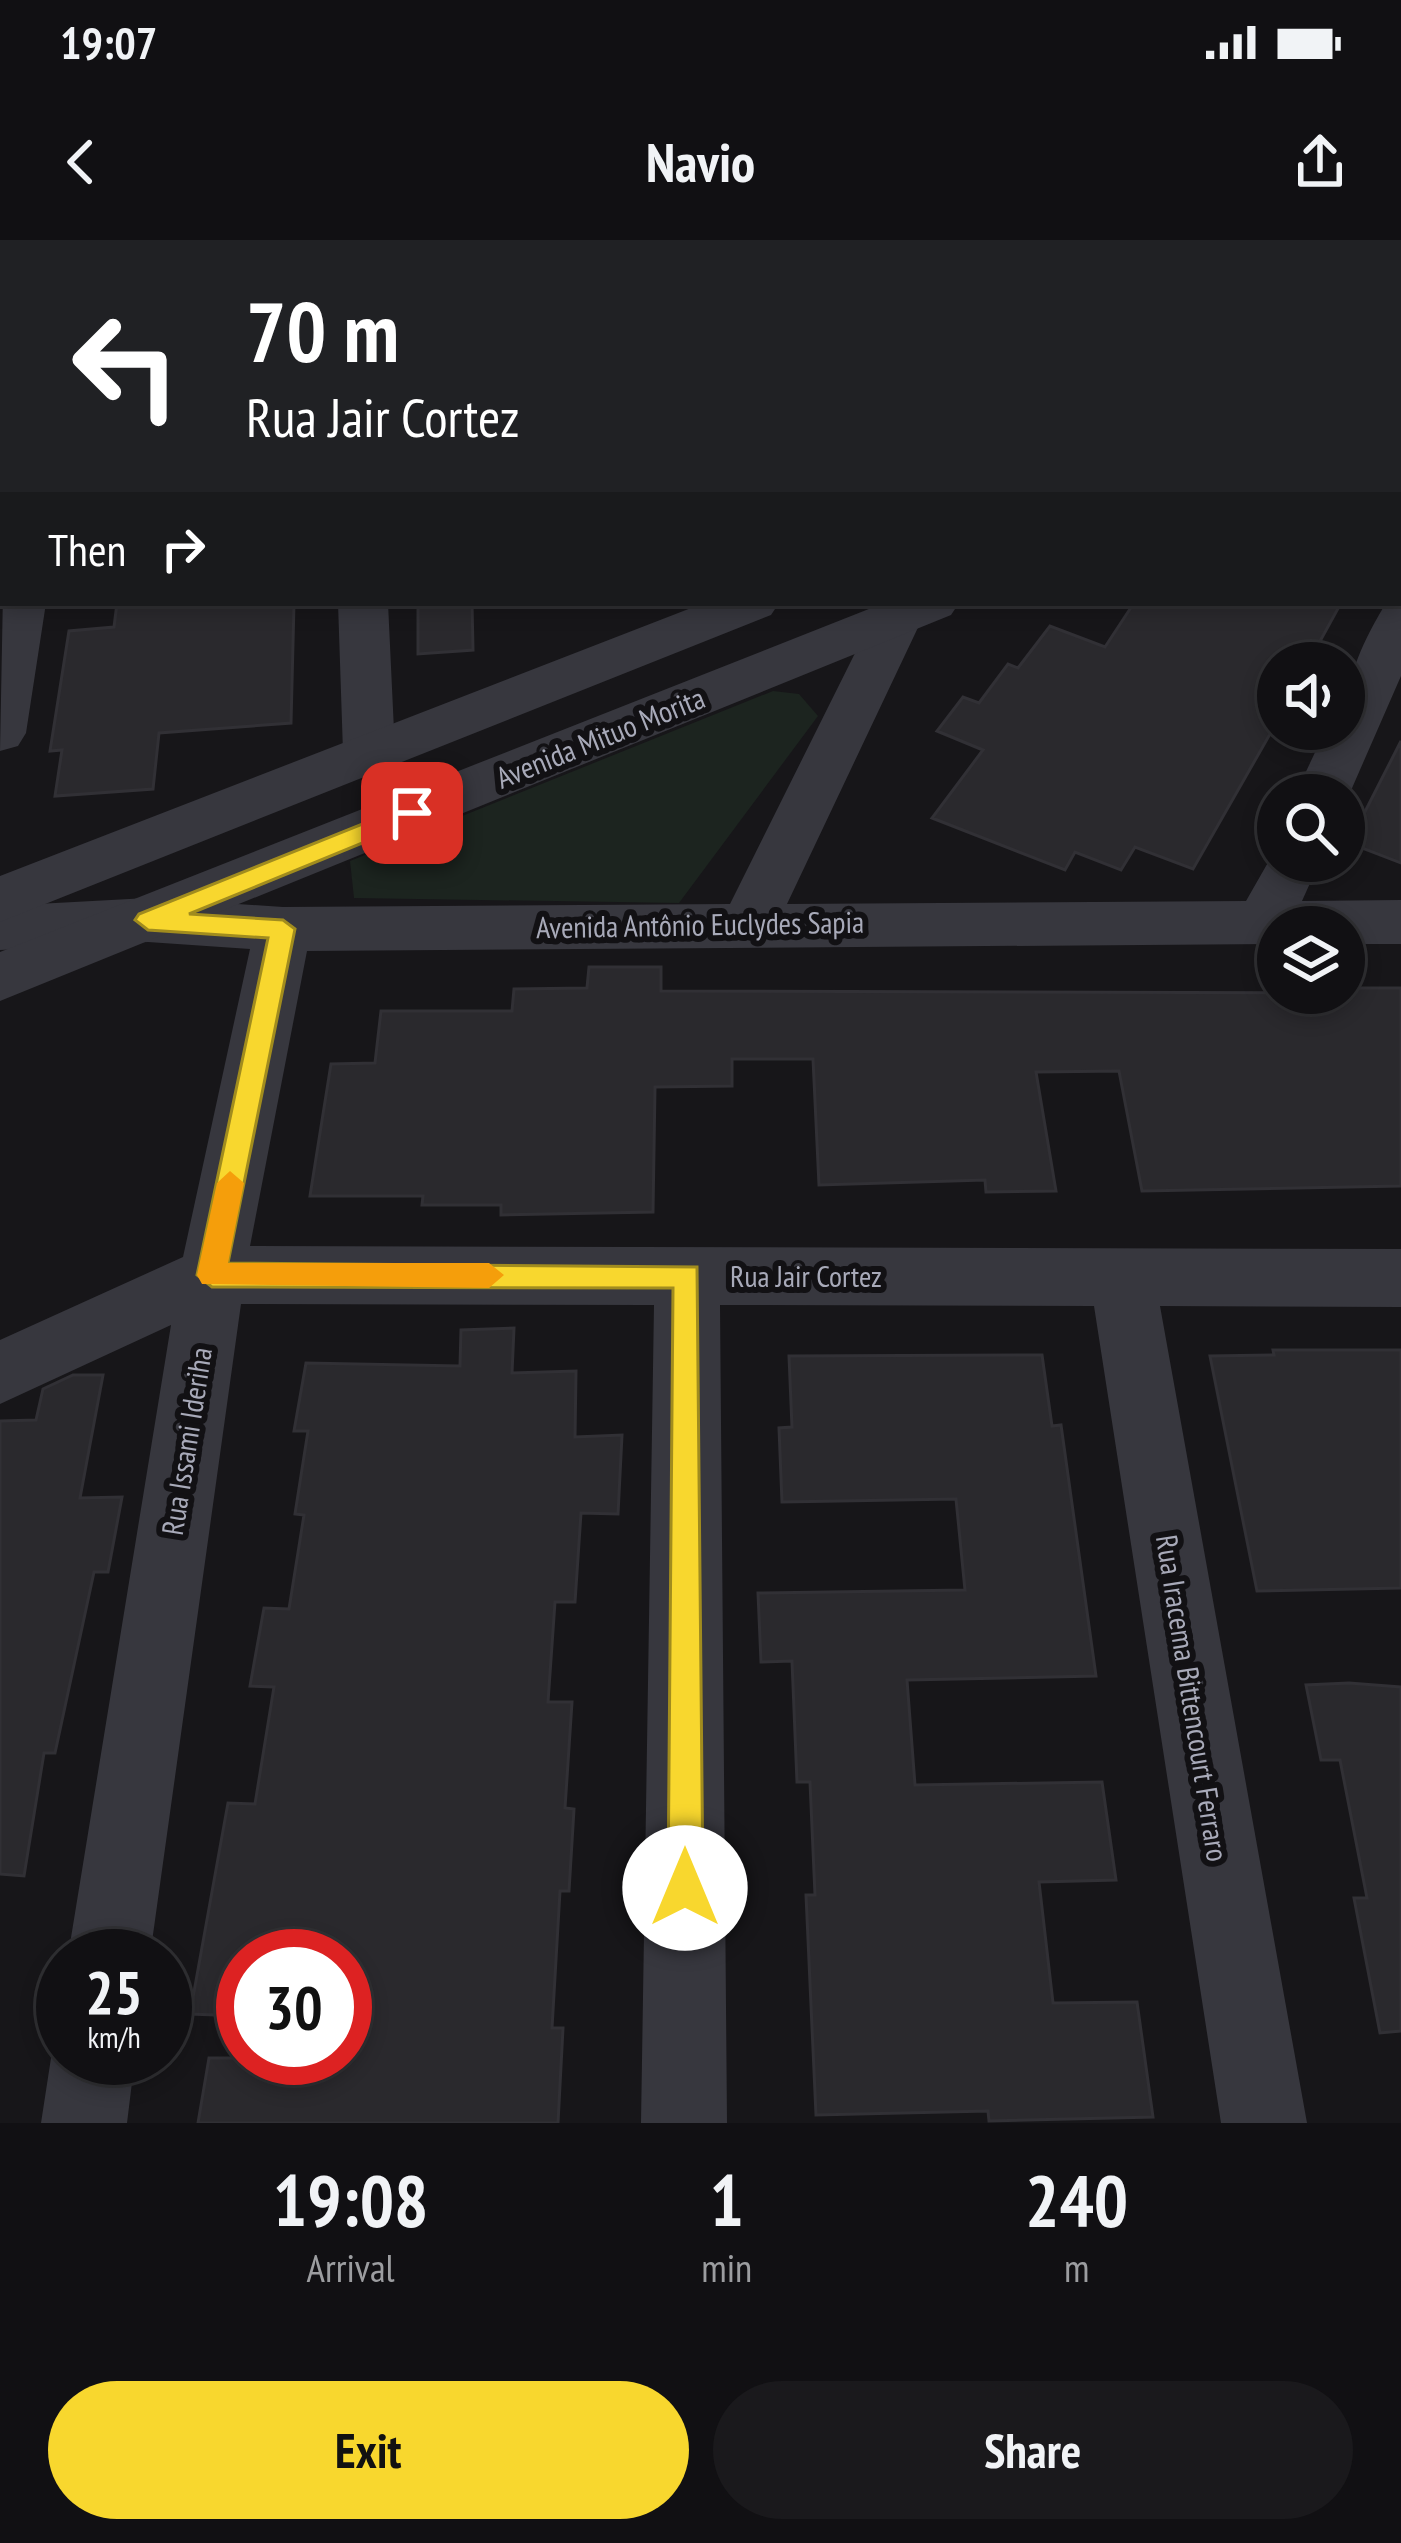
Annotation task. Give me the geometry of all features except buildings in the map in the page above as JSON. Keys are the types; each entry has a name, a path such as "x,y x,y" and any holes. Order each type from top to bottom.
{"street":[{"path":"0,733 21,606"},
{"path":"363,606 369,752"},
{"path":"0,900 369,752 686,616 738,606"},
{"path":"750,922 915,610"},
{"name":"Avenida Mituo Morita","path":"0,977 915,610"},
{"path":"1331,774 1401,620"},
{"name":"Avenida Antônio Euclydes Sapia","path":"0,928 148,920 283,929 750,922 1257,923"},
{"name":"Avenida Antônio Euclydes Sapia","path":"1365,922 1401,922"},
{"name":"Rua Issami Ideriha","path":"113,1929 212,1275 283,929"},
{"name":"Rua Iracema Bittencourt Ferraro","path":"1122,1274 1264,2123"},
{"path":"0,1373 212,1275"},
{"name":"Rua Jair Cortez","path":"212,1275 1401,1278"},
{"path":"684,2123 687,1276"},
{"path":"83,2123 89,2085"}],"shaded area":[{"path":"773,691 799,694 818,716 679,903 354,898 350,861"}],"slow traffic":[{"path":"230,1183 212,1275 489,1275"}],"route":[{"path":"412,813 148,920 283,929 212,1275 687,1276 685,1888"}]}
